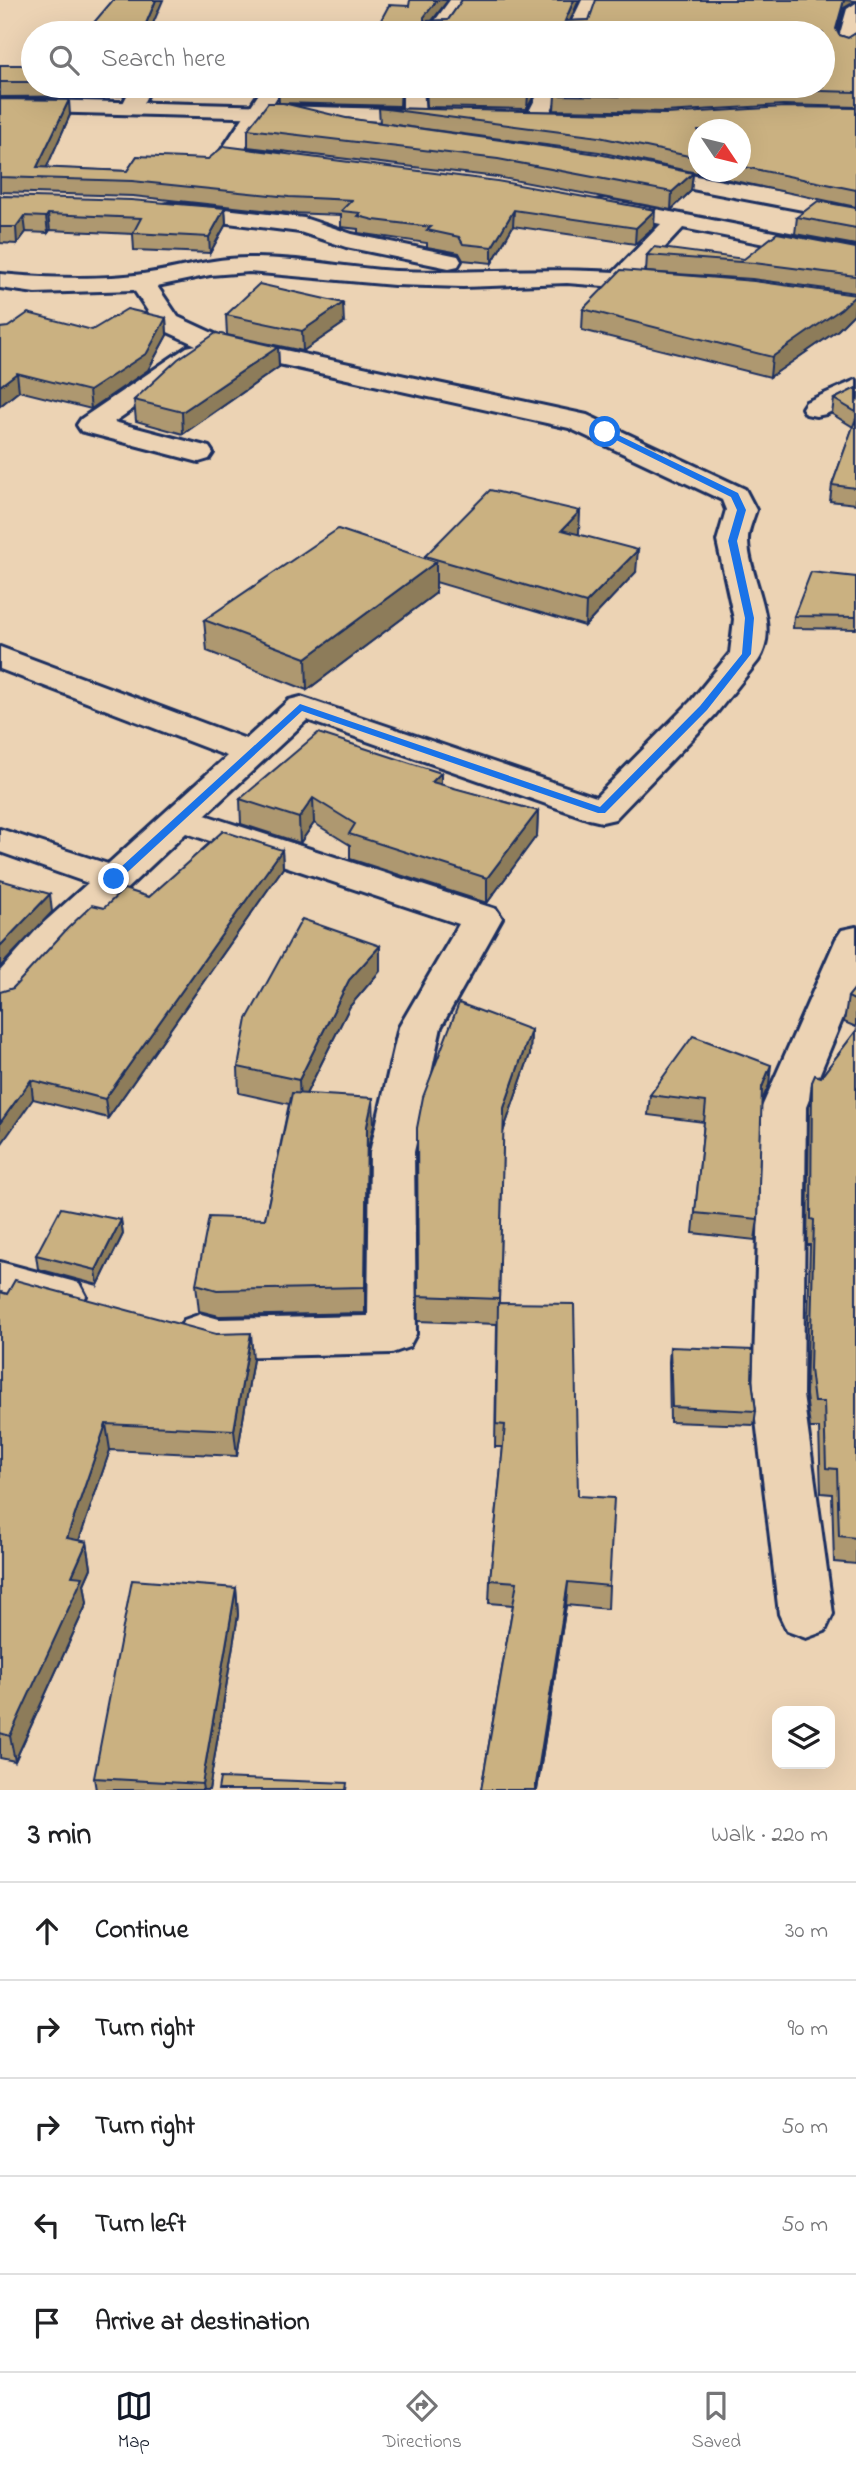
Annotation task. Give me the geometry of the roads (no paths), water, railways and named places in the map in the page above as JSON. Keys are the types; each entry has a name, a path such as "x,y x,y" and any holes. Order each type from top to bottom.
{"street":[{"path":"444,21 459,0"},
{"path":"581,21 591,0"},
{"path":"851,44 856,9"},
{"path":"131,109 136,98"},
{"path":"266,98 230,154 292,160"},
{"path":"413,98 414,116"},
{"path":"536,119 546,98"},
{"path":"0,105 455,117"},
{"path":"292,113 347,127 427,137"},
{"path":"509,118 562,119"},
{"path":"624,169 809,204 856,216"},
{"path":"585,202 856,255"},
{"path":"146,207 304,225 346,240 485,268 516,278"},
{"path":"620,280 678,220"},
{"path":"0,281 35,285 142,282 210,268 249,265 394,278 567,276 686,285"},
{"path":"0,996 53,936 300,707 601,811 703,708 747,654 750,618 732,541 741,510 735,495 577,421 212,342 175,329 162,319 142,282"},
{"path":"41,306 72,284"},
{"path":"199,453 91,425 212,342"},
{"path":"816,408 856,388"},
{"path":"0,657 251,753"},
{"path":"154,1321 219,1338 393,1334 392,1152 421,1027 482,918 179,819"},
{"path":"0,840 114,879"},
{"path":"806,1614 778,1395 784,1107 856,939"},
{"path":"0,1280 103,1307"}]}
